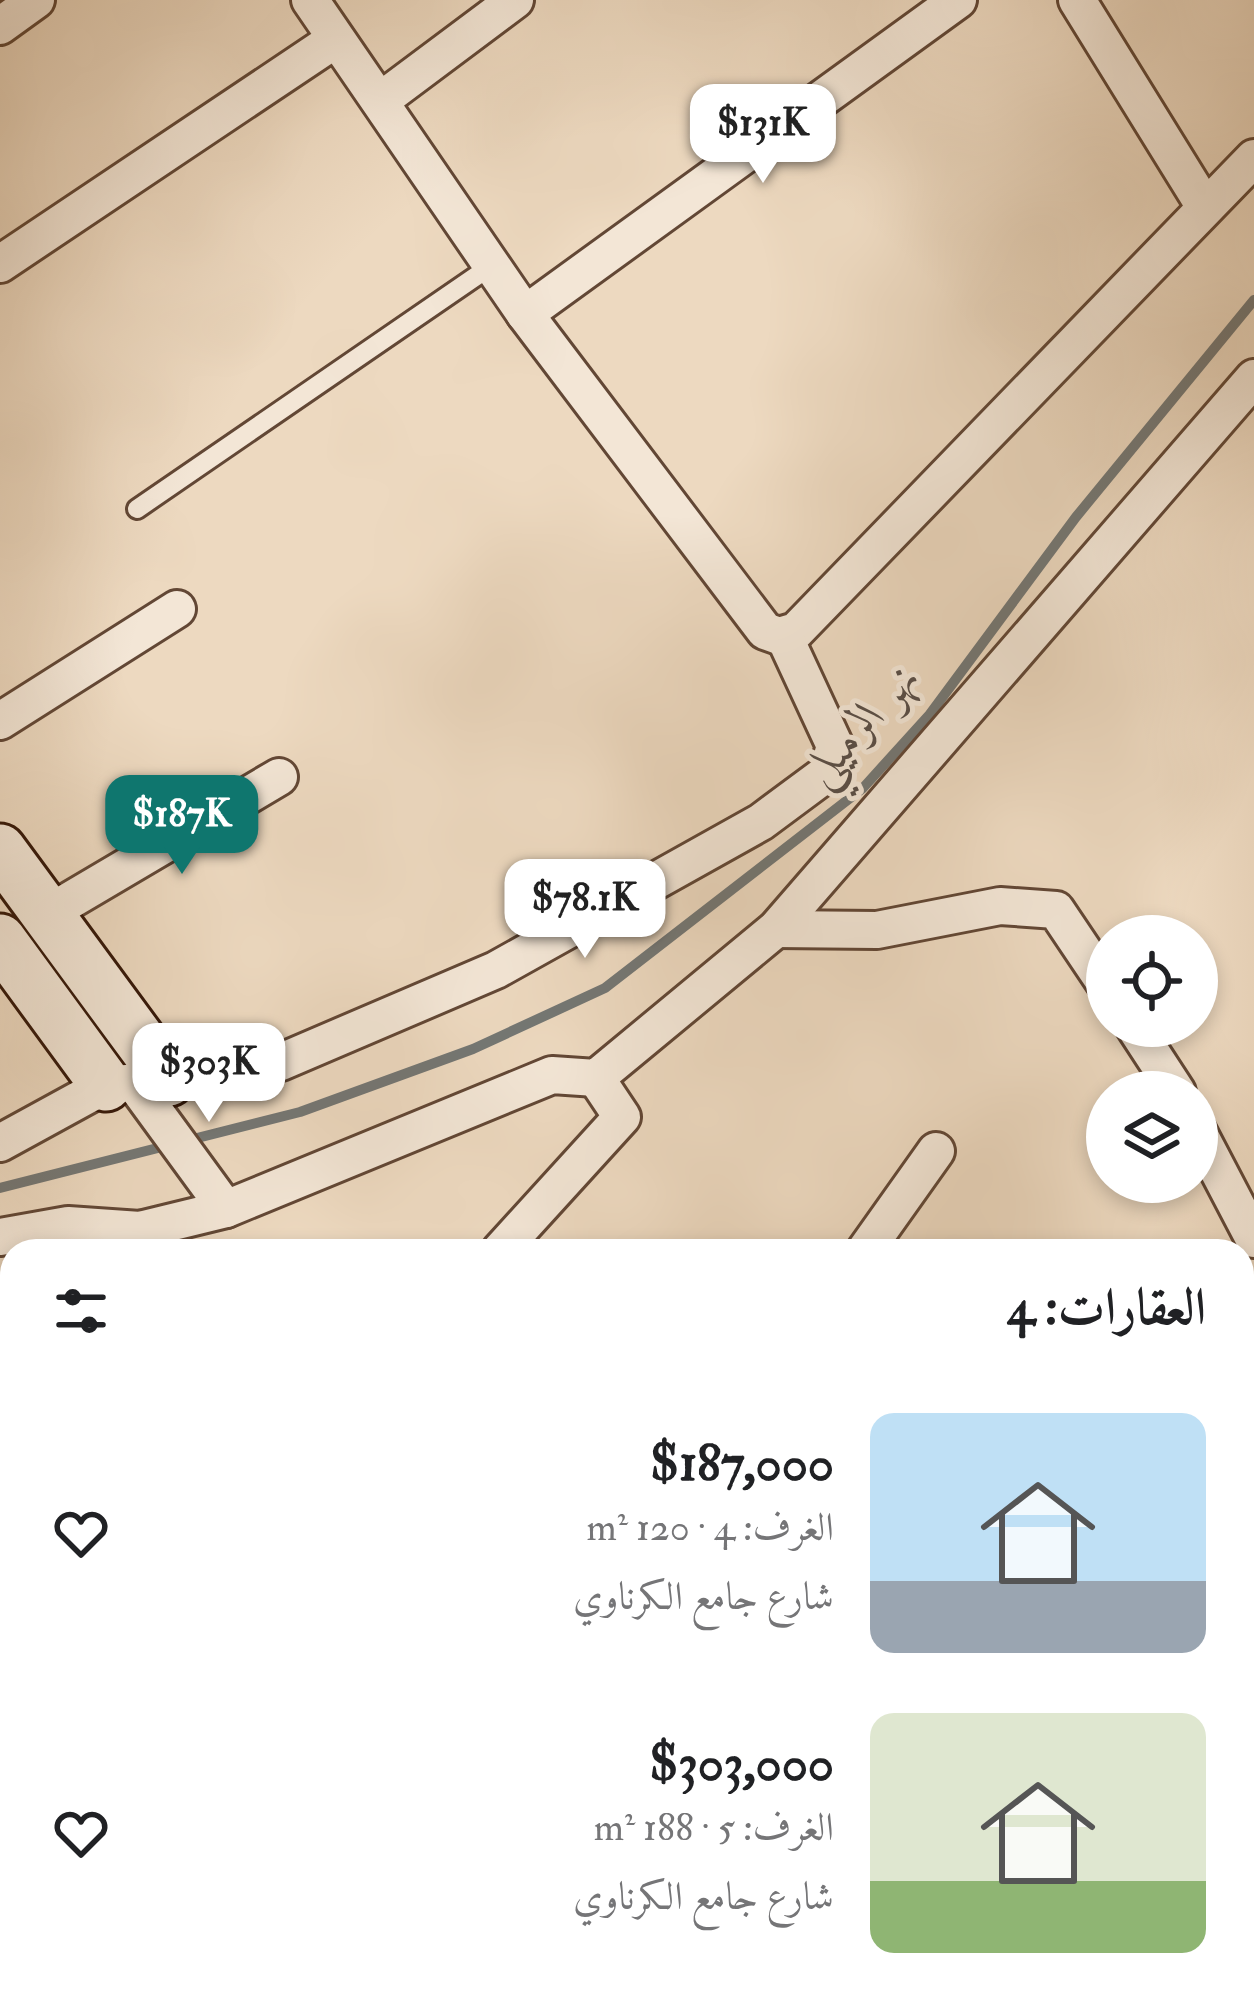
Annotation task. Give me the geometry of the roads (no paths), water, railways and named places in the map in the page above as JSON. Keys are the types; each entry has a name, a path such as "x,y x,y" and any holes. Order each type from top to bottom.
{"main road":[{"path":"0,850 47,914 136,1083"},
{"path":"0,940 136,1083"}],"street":[{"path":"0,26 36,0"},
{"path":"310,0 525,314 764,631 784,636 802,625 1254,158"},
{"path":"380,101 515,0"},
{"path":"525,314 958,0"},
{"path":"1077,0 1205,207"},
{"path":"0,264 336,39"},
{"path":"0,1237 68,1226 140,1230 226,1209 552,1075 596,1078 776,929 1254,378"},
{"path":"0,721 177,609"},
{"path":"0,1143 136,1083 281,1062 496,970 761,822 816,783 833,760 832,731 784,636"},
{"path":"47,914 279,777"},
{"path":"776,929 877,930 1000,906 1056,910 1086,955"},
{"path":"511,1239 622,1117 596,1078"},
{"path":"136,1083 226,1209"},
{"path":"874,1239 936,1151"},
{"path":"1218,1170 1254,1239"}],"lane":[{"path":"137,509 491,266"}],"waterway":[{"name":"نهر الرميلي","path":"0,1188 300,1112 473,1049 605,988 863,788 930,714 1076,517 1254,300"}]}
